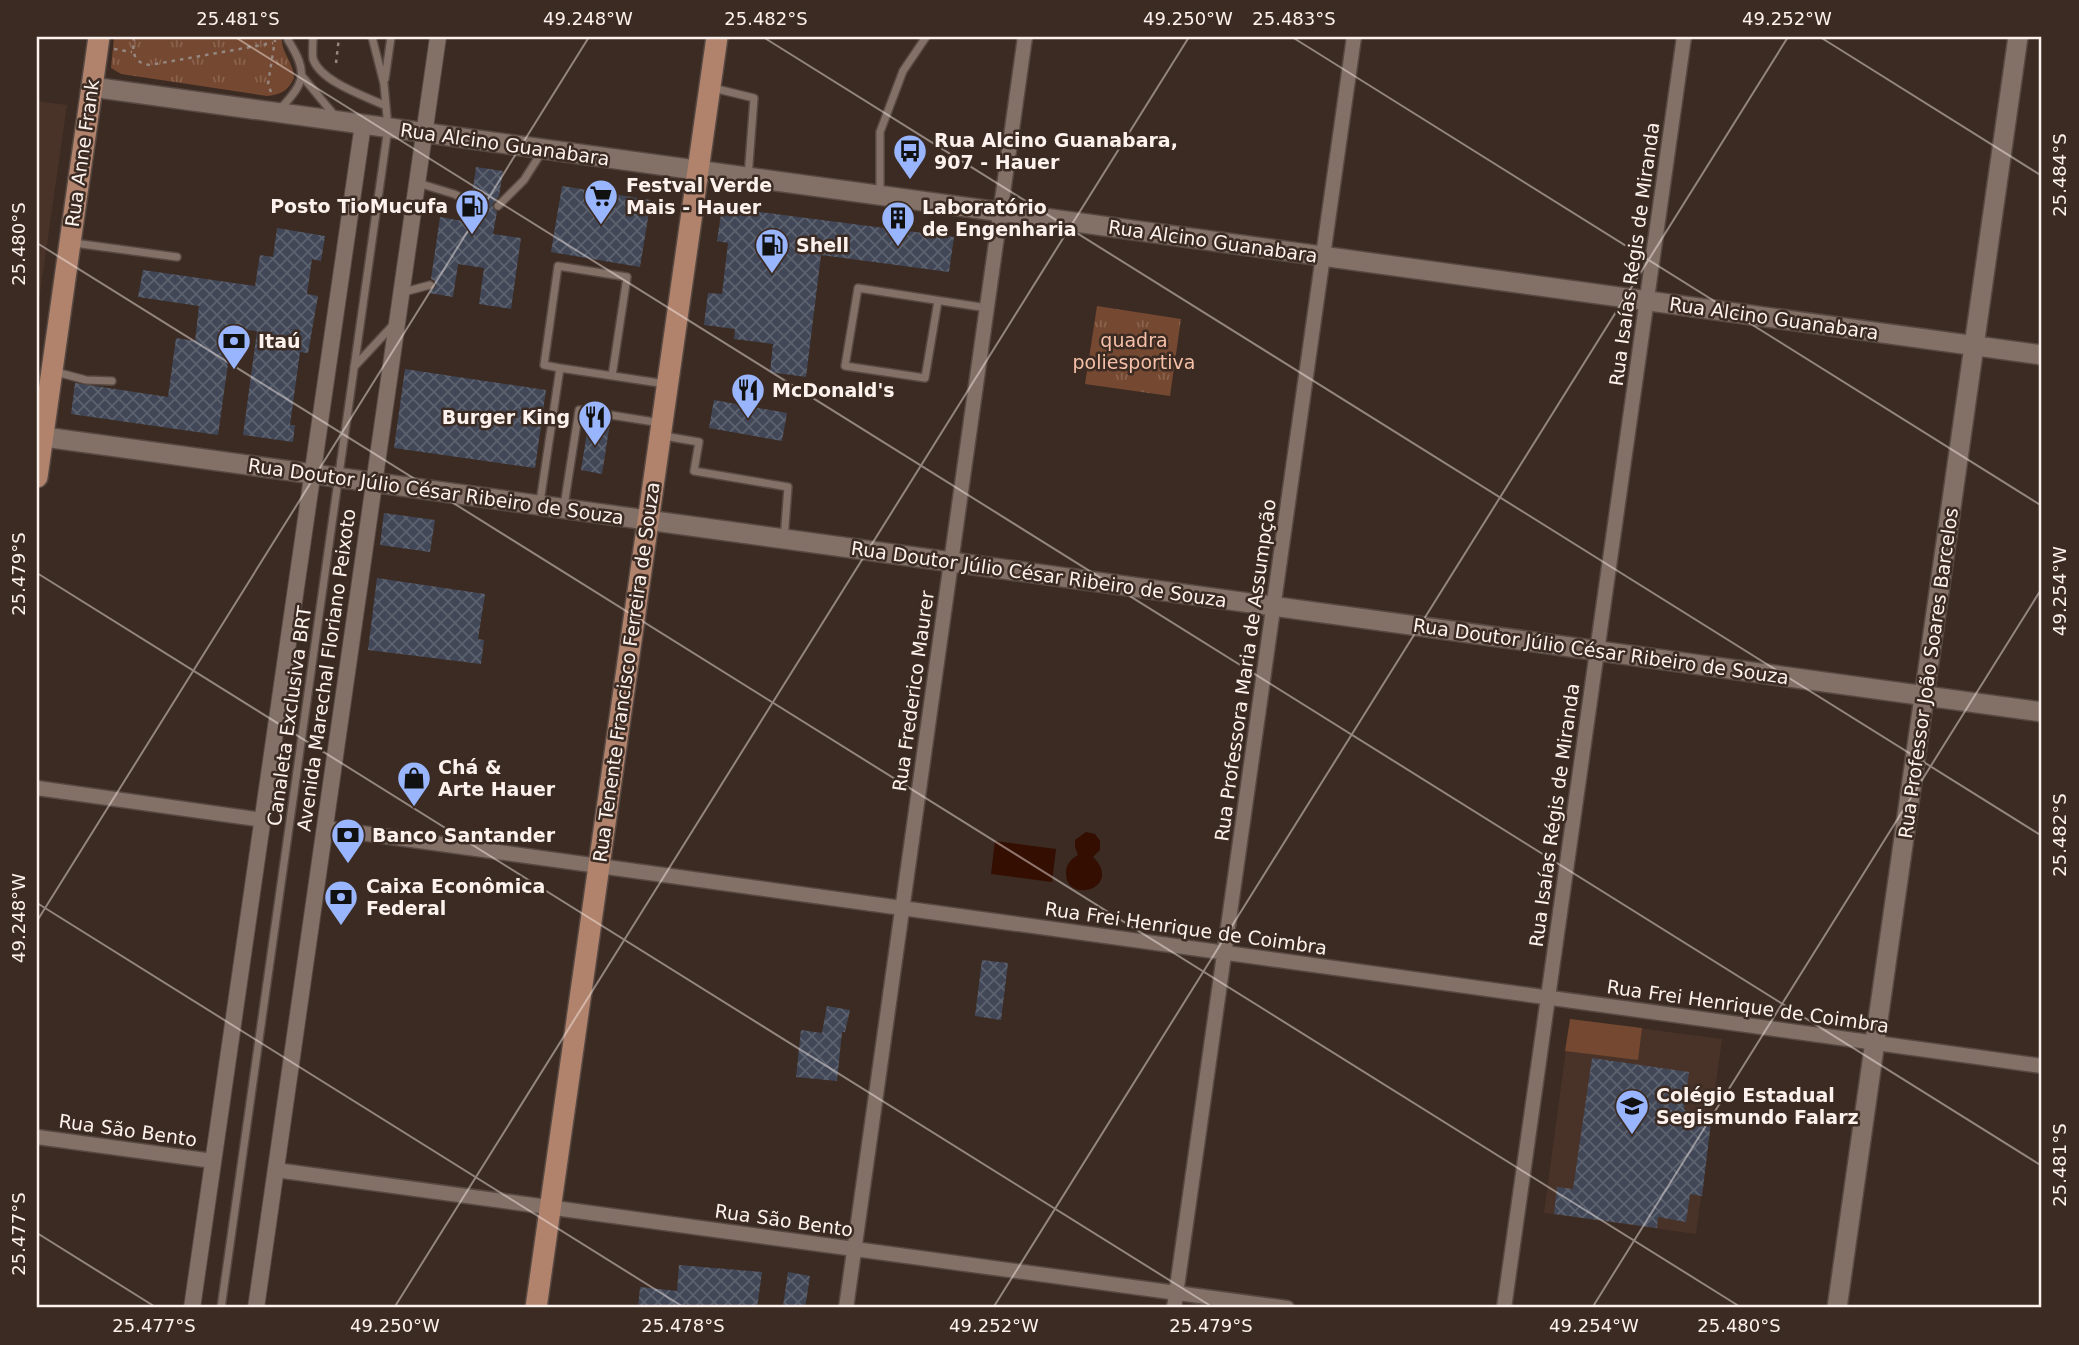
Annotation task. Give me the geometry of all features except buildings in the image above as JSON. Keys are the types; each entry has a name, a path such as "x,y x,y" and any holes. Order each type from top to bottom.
{"main road":[{"name":"Rua Anne Frank","path":"37,477 40,436 52,371 99,37"},
{"name":"Rua Tenente Francisco Ferreira de Souza","path":"536,1308 717,37"},
{"name":"Rua Professor João Soares Barcelos","path":"1838,1308 2018,37"},
{"name":"Rua Alcino Guanabara","path":"92,87 277,113 352,132 388,128 2042,355"},
{"name":"Rua Doutor Júlio César Ribeiro de Souza","path":"40,436 2042,712"}],"street":[{"name":"Avenida Marechal Floriano Peixoto","path":"256,1308 438,37"},
{"name":"Rua Frederico Maurer","path":"846,1308 1025,37"},
{"name":"Rua Professora Maria de Assumpção","path":"1174,1308 1354,37"},
{"name":"Rua Isaías Régis de Miranda","path":"1504,1308 1685,37"},
{"path":"192,1308 313,474 352,132"},
{"path":"37,788 263,820"},
{"name":"Rua Frei Henrique de Coimbra","path":"325,828 2042,1066"},
{"name":"Rua São Bento","path":"37,1137 213,1161"},
{"name":"Rua São Bento","path":"276,1170 1287,1308"}],"lane":[{"path":"277,113 293,95 302,76 302,65 288,37"},
{"path":"313,37 313,58 319,71 334,82 386,106"},
{"path":"372,37 384,83"},
{"path":"384,83 391,37"},
{"path":"880,195 880,132 904,71 926,37"},
{"path":"302,76 352,132"},
{"name":"Canaleta Exclusiva BRT","path":"221,1308 388,128 384,83"},
{"path":"709,88 754,98 748,177"},
{"path":"498,206 524,180 544,149"},
{"path":"417,182 471,202"},
{"path":"70,242 177,257"},
{"path":"612,376 627,276 558,266 544,366 560,368 612,376 667,384"},
{"path":"401,292 430,285"},
{"path":"938,300 925,378 845,366 858,288 938,300 987,308"},
{"path":"354,367 398,319"},
{"path":"540,505 560,368"},
{"path":"52,371 86,380 112,381"},
{"path":"564,508 579,410 661,429 699,442 694,471 788,487 784,538"}],"path":[{"path":"134,37 132,52 142,64 150,65 274,43"},
{"path":"268,84 275,37"},
{"path":"336,63 339,37"}],"shaded area":[{"path":"37,101 67,105 37,314"},
{"path":"1086,832 1095,834 1100,841 1100,850 1093,857 1101,868 1102,877 1091,889 1083,890 1075,889 1068,883 1066,873 1069,862 1078,855 1075,840"},
{"path":"995,841 1056,849 1052,882 991,874"},
{"name":"Colégio Estadual Segismundo Falarz","path":"1570,1019 1722,1039 1696,1234 1544,1213"}],"green space":[{"path":"114,37 282,37 294,78 283,92 267,96 121,74 111,68"},
{"name":"quadra poliesportiva","path":"1097,306 1181,319 1170,396 1085,384"},
{"path":"1570,1019 1642,1028 1638,1060 1565,1051"}],"place":[{"name":"Rua Alcino Guanabara, 907 - Hauer","path":"910,181"},
{"name":"Festval Verde Mais - Hauer","path":"601,226"},
{"name":"Posto TioMucufa","path":"472,236"},
{"name":"Laboratório de Engenharia","path":"898,248"},
{"name":"Shell","path":"772,275"},
{"name":"Itaú","path":"234,371"},
{"name":"McDonald's","path":"748,420"},
{"name":"Burger King","path":"595,447"},
{"name":"Chá & Arte Hauer","path":"414,808"},
{"name":"Banco Santander","path":"348,865"},
{"name":"Caixa Econômica Federal","path":"341,927"},
{"name":"Colégio Estadual Segismundo Falarz","path":"1632,1136"}]}
